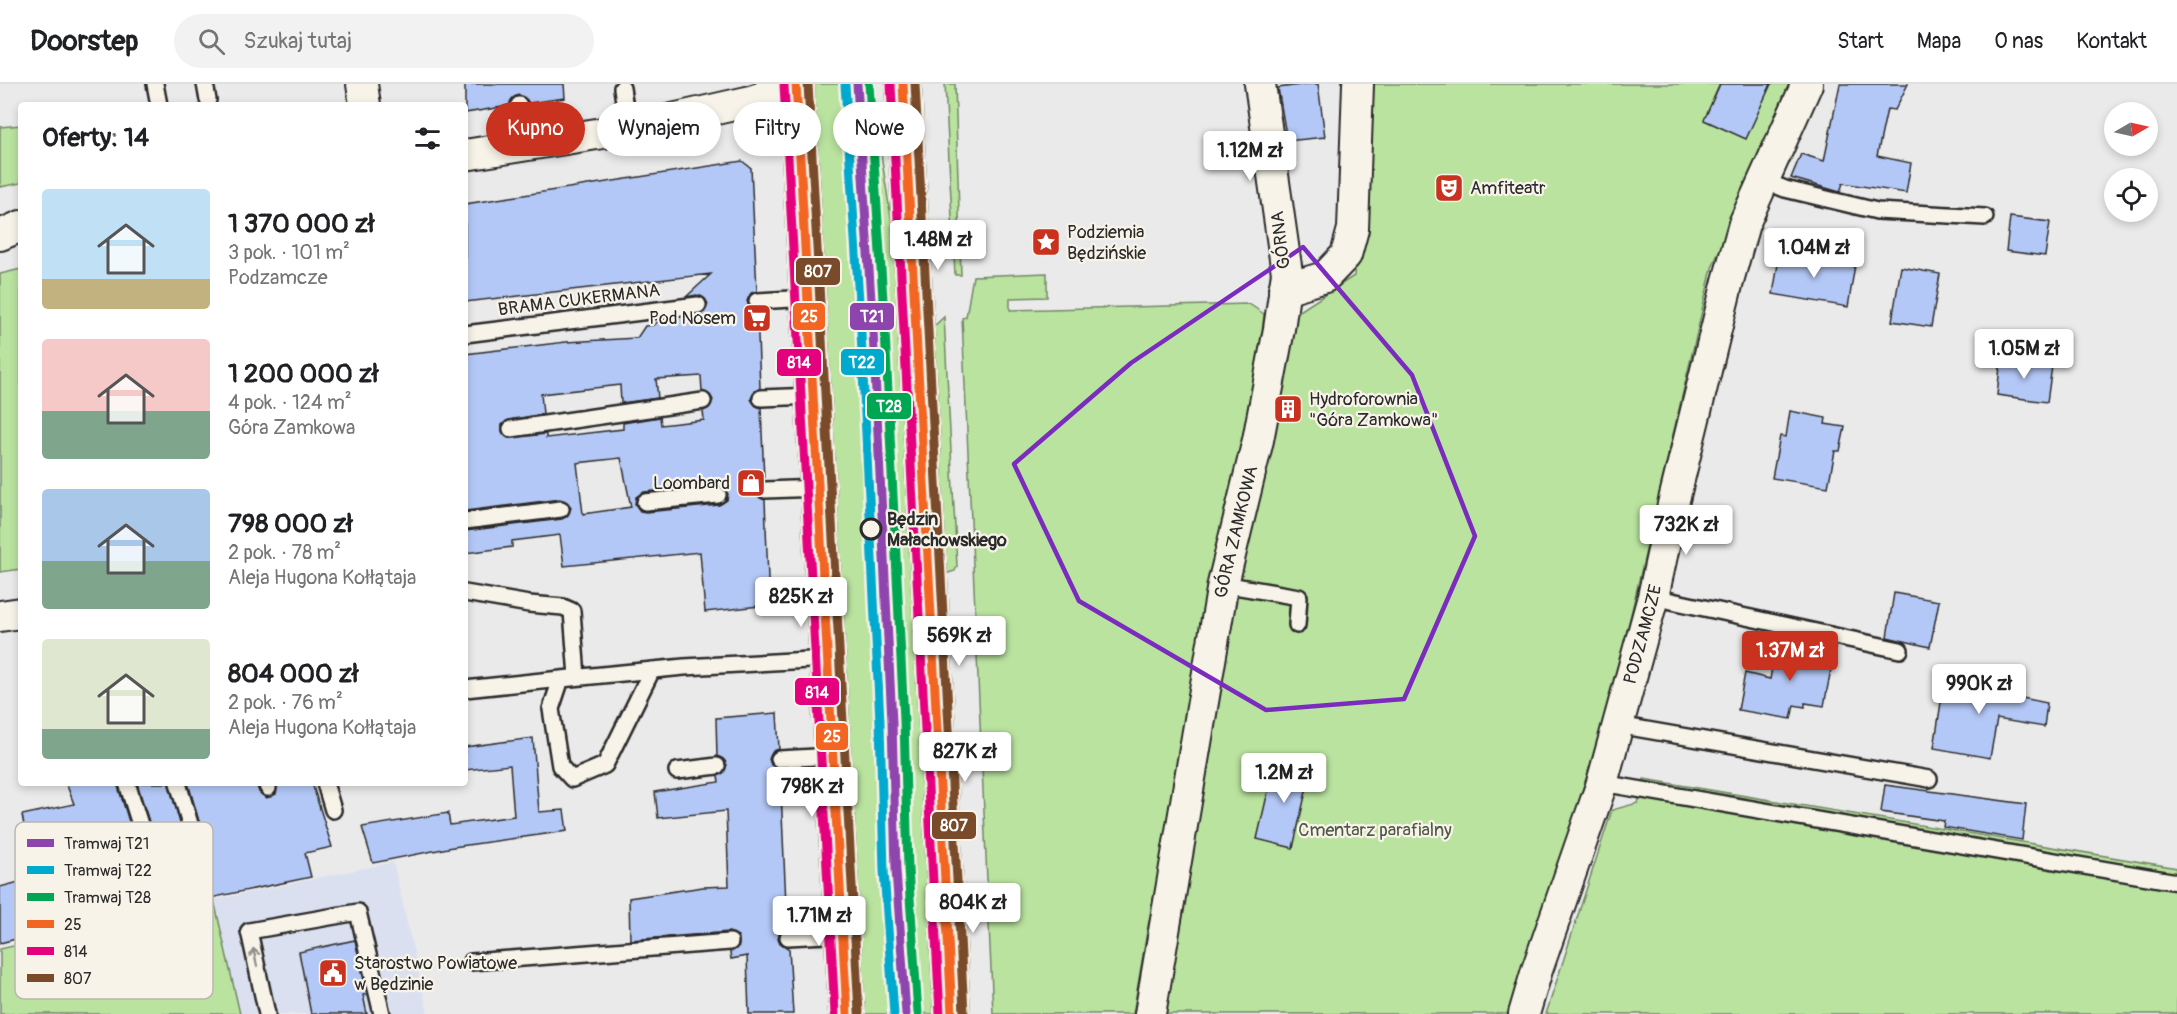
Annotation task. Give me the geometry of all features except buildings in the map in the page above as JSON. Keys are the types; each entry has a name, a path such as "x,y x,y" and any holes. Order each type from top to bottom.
{"main road":[{"path":"796,84 848,1014"},
{"path":"903,84 952,1014"}],"street":[{"path":"362,84 365,102"},
{"path":"721,108 760,98 779,84"},
{"name":"GÓRNA","path":"1260,84 1287,273 1284,289"},
{"path":"1284,289 1325,277 1346,255 1353,229 1358,84"},
{"name":"PODZAMCZE","path":"1524,1014 1602,783 1653,597 1674,500 1744,224 1807,84"},
{"path":"468,154 486,151"},
{"name":"GÓRA ZAMKOWA","path":"1150,1014 1223,584 1258,440 1284,289"},
{"path":"0,616 18,613"}],"lane":[{"path":"155,84 158,102"},
{"path":"205,84 208,100"},
{"path":"622,88 624,102"},
{"path":"1763,180 1785,189 1877,211 1985,217"},
{"path":"757,300 809,298"},
{"name":"BRAMA CUKERMANA","path":"468,334 698,305"},
{"path":"761,398 814,396"},
{"path":"510,429 703,401"},
{"path":"765,490 819,488"},
{"path":"645,502 718,495"},
{"path":"468,521 561,509"},
{"path":"1223,584 1299,597 1298,625"},
{"path":"468,593 529,604 563,607 572,611 578,677"},
{"path":"1653,597 1900,650"},
{"path":"468,689 652,670 828,659"},
{"path":"561,679 551,709 560,766 572,779 605,765 652,670"},
{"path":"1618,724 1929,779"},
{"path":"779,759 834,756"},
{"path":"677,771 717,766"},
{"path":"1602,783 2177,882"},
{"path":"128,786 139,822"},
{"path":"179,786 189,822"},
{"path":"326,786 333,810"},
{"path":"267,1014 249,931 358,912 382,1014"},
{"path":"788,937 844,934"},
{"path":"471,962 730,942"}],"highlighted area":[{"path":"1303,247 1412,375 1475,536 1404,699 1266,710 1079,601 1014,464 1131,363"}],"shaded area":[{"path":"393,862 428,1014 239,1014 214,900"}],"green space":[{"path":"813,84 873,84 874,102 833,102 833,156 881,156 896,251 936,1014 863,1014 817,156 821,156 821,102 814,102"},
{"path":"945,84 955,84 961,275 955,275"},
{"name":"Cmentarz parafialny","path":"1374,84 1789,84 1712,268 1611,700 1511,1014 1155,1014 1227,612 1295,314 1354,276"},
{"path":"18,125 18,184 0,187 0,127"},
{"path":"18,270 18,569 0,572 0,274"},
{"path":"1047,273 1047,297 1010,298 1010,310 1249,304 1264,314 1260,354 1148,926 1133,1014 993,1014 962,318 966,317 973,276"},
{"path":"944,317 957,566 955,571 945,574 931,329"},
{"path":"1644,779 2177,868 2177,1014 1546,1014 1612,810 1638,803"},
{"path":"213,900 240,1014 0,1014 0,949 15,946 15,999 213,999"}],"tram line":[{"name":"T21","path":"857,84 873,331 892,722 896,870 906,1014"},
{"name":"T28","path":"869,84 885,330 904,721 908,869 918,1013"},
{"name":"T22","path":"845,85 861,332 880,722 884,871 894,1014"}],"transit line":[{"name":"25","path":"796,84 847,1014"},
{"name":"807","path":"808,84 859,1013"},
{"name":"25","path":"903,84 952,1014"},
{"name":"807","path":"915,84 964,1013"},
{"name":"814","path":"784,85 835,1014"},
{"name":"814","path":"891,85 940,1014"}],"place":[{"name":"Amfiteatr","path":"1449,188"},
{"name":"Podziemia Będzińskie","path":"1046,242"},
{"name":"Pod Nosem","path":"757,318"},
{"name":"Hydroforownia \"Góra Zamkowa\"","path":"1288,409"},
{"name":"Loombard","path":"751,483"},
{"name":"Będzin Małachowskiego","path":"871,529"},
{"name":"Starostwo Powiatowe w Będzinie","path":"333,973"}]}
